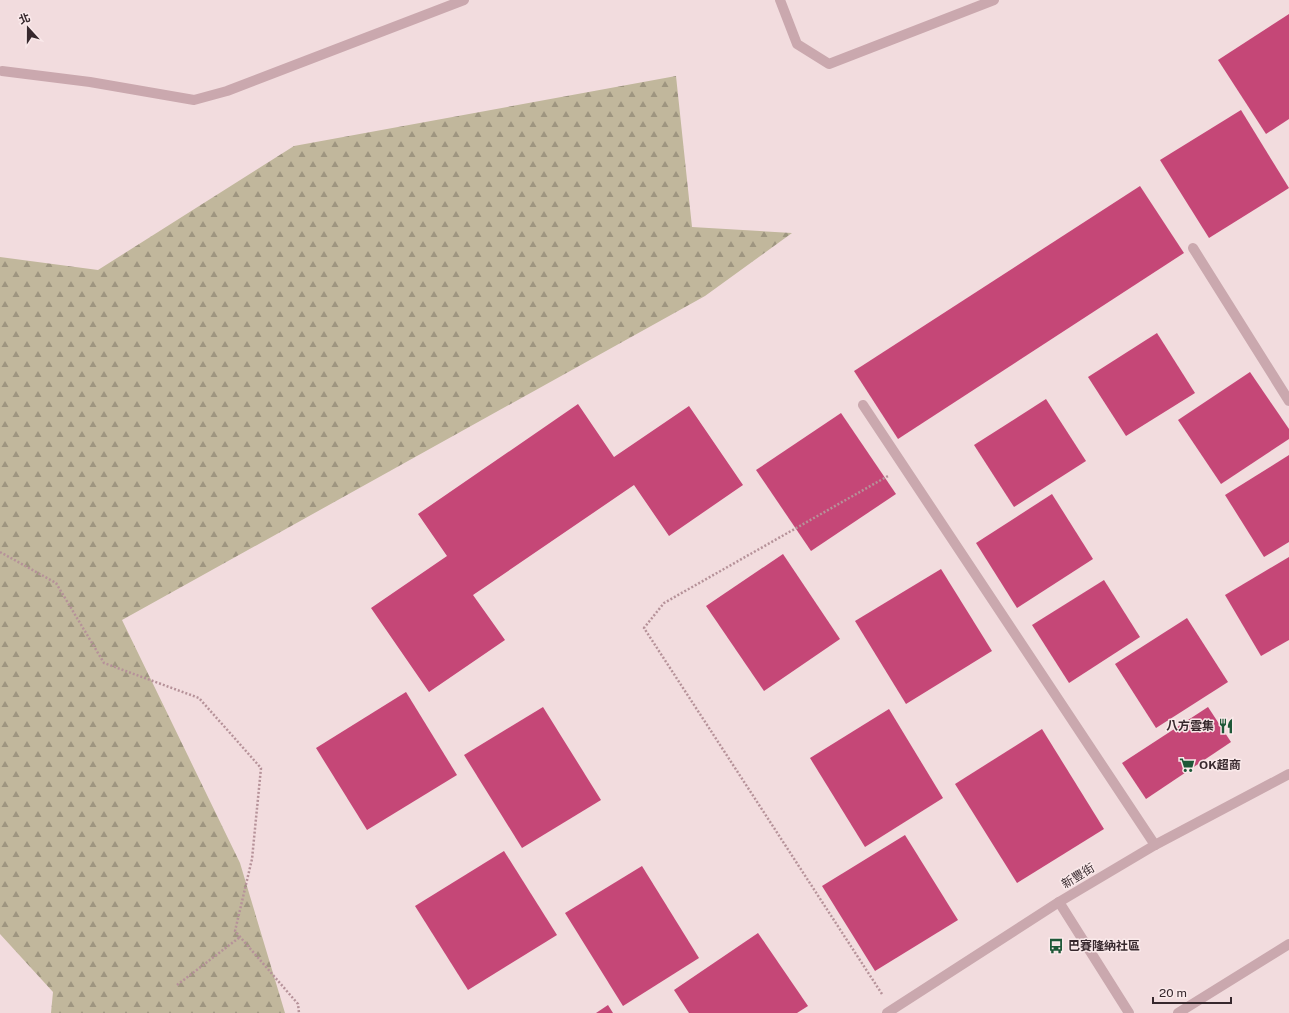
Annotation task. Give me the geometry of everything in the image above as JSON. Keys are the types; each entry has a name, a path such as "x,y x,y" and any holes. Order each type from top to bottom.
{"street":[{"path":"2,71 90,82 194,100 227,91 464,0"},
{"path":"780,0 797,44 830,64 994,0"},
{"path":"1193,248 1289,401"},
{"path":"863,405 1155,845"},
{"name":"新豐街","path":"889,1012 1059,902 1155,845 1289,774"},
{"path":"1059,902 1129,1013"},
{"path":"1178,1013 1289,944"}],"path":[{"path":"889,1012 644,628 664,603 904,466"},
{"path":"0,552 56,583 104,663 199,698 260,768 252,859 234,931 298,1004 299,1013"},
{"path":"177,985 240,937"}],"green space":[{"path":"676,76 692,227 792,233 705,296 122,620 240,863 285,1013 51,1013 53,992 0,934 0,257 98,270 294,146"}],"building":[{"path":"1289,14 1289,119 1266,134 1218,60"},
{"path":"1241,110 1289,188 1209,238 1160,160"},
{"path":"1140,186 1184,253 898,439 854,371"},
{"path":"1157,333 1195,393 1126,436 1088,377"},
{"path":"1250,372 1289,429 1289,439 1221,484 1178,420"},
{"path":"1046,399 1086,461 1014,507 974,445"},
{"path":"578,404 614,457 689,406 743,485 669,536 634,485 473,595 505,640 429,692 371,608 447,556 418,514"},
{"path":"841,413 896,494 811,551 756,470"},
{"path":"1289,455 1289,542 1264,557 1225,495"},
{"path":"1052,494 1093,559 1017,608 976,543"},
{"path":"783,554 840,639 764,691 706,606"},
{"path":"1289,557 1289,640 1261,656 1225,595"},
{"path":"941,569 992,651 906,704 855,621"},
{"path":"1104,580 1140,637 1069,683 1032,625"},
{"path":"1187,618 1228,682 1156,728 1115,664"},
{"path":"406,692 457,775 367,830 316,748"},
{"path":"543,707 601,800 522,848 464,755"},
{"path":"1208,707 1231,742 1146,799 1122,763"},
{"path":"889,709 943,798 865,847 810,758"},
{"path":"1042,729 1104,829 1017,883 955,784"},
{"path":"905,835 958,920 875,971 822,886"},
{"path":"504,851 557,935 468,990 415,906"},
{"path":"642,866 699,958 623,1006 565,913"},
{"path":"758,933 808,1006 797,1013 689,1013 674,990"},
{"path":"608,1005 613,1013 596,1013"}],"place":[{"name":"八方雲集","path":"1226,726"},
{"name":"OK超商","path":"1187,765"},
{"name":"巴賽隆納社區","path":"1056,946"}]}
